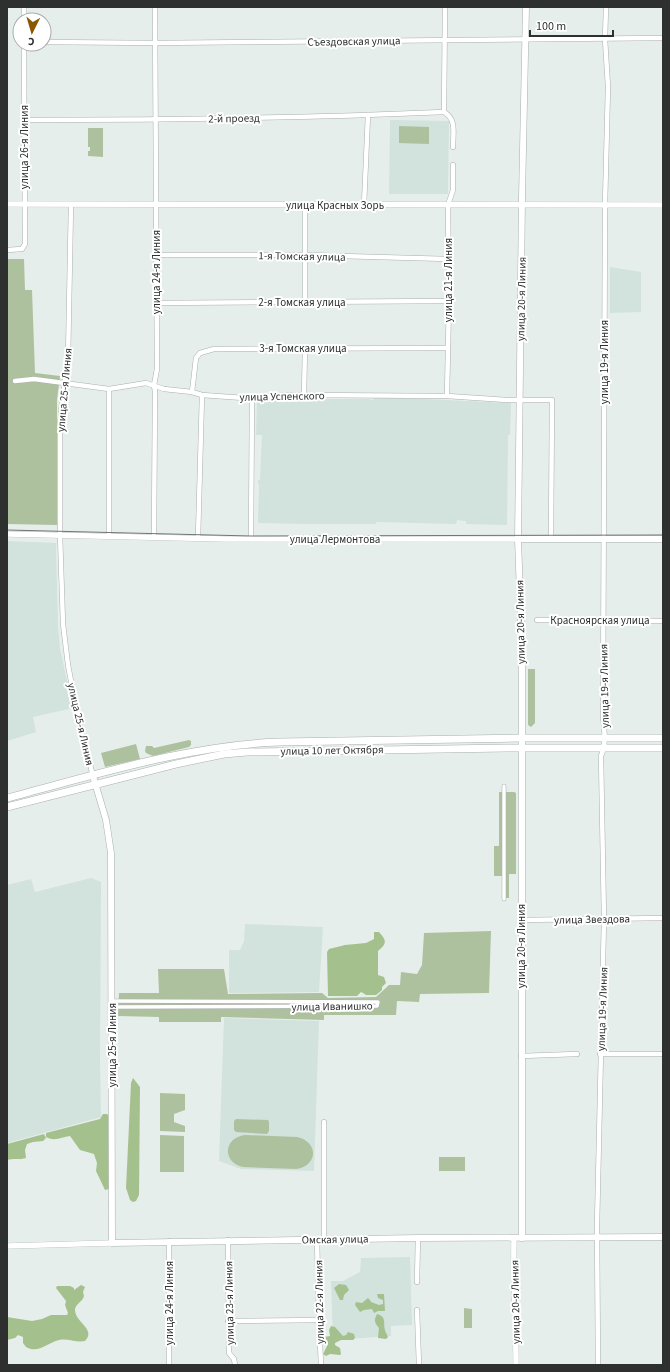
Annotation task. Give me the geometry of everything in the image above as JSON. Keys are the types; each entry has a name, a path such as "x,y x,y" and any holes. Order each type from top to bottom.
{"main road":[{"name":"улица 20-я Линия","path":"522,1238 522,643 518,539 526,7"},
{"name":"улица Лермонтова","path":"518,539 663,539"},
{"name":"улица 10 лет Октября","path":"7,798 181,754 246,744 280,742 521,738 663,738"},
{"name":"улица 10 лет Октября","path":"7,808 202,758 247,752 521,748 663,748"},
{"name":"улица 25-я Линия","path":"93,776 106,820 111,853 112,1243"},
{"name":"Омская улица","path":"112,1243 317,1239 663,1237"}],"street":[{"name":"улица 24-я Линия","path":"154,538 154,385 157,369 155,7"},
{"path":"445,7 444,112 450,115 453,120 453,147"},
{"name":"улица 19-я Линия","path":"598,1365 597,1238 604,919 601,756 605,748 603,716 604,205 608,94 605,39 606,7"},
{"name":"Съездовская улица","path":"52,42 155,43 663,38"},
{"name":"улица 26-я Линия","path":"7,250 22,249 25,244 24,52"},
{"name":"2-й проезд","path":"24,120 155,120 368,116 444,112"},
{"path":"364,205 368,116"},
{"name":"улица 21-я Линия","path":"446,396 449,301 448,205 453,190 453,165"},
{"name":"улица Красных Зорь","path":"7,204 663,205"},
{"name":"улица 25-я Линия","path":"71,205 68,360 60,424 60,535 64,640 78,718 93,776"},
{"path":"305,302 306,205"},
{"name":"1-я Томская улица","path":"156,255 305,255 448,259"},
{"name":"2-я Томская улица","path":"156,303 449,301"},
{"path":"304,396 305,348"},
{"name":"3-я Томская улица","path":"192,392 196,358 200,353 214,349 447,348"},
{"name":"улица Успенского","path":"15,381 34,379 109,389 141,384 154,385 164,389 192,392 202,395 244,398 304,396 446,396 507,400 552,400 551,539"},
{"path":"109,389 109,536"},
{"path":"198,538 202,395"},
{"path":"251,539 252,397"},
{"name":"улица Лермонтова","path":"7,534 251,539 518,539"},
{"name":"Красноярская улица","path":"537,620 663,621"},
{"path":"504,786 504,899"},
{"name":"улица Звездова","path":"521,920 663,918"},
{"name":"улица Иванишко","path":"378,1002 378,1006 112,1004 378,1002"},
{"path":"521,1056 577,1054"},
{"path":"600,1054 663,1054"},
{"path":"324,1122 324,1239"},
{"path":"417,1282 418,1238"},
{"name":"улица 20-я Линия","path":"514,1238 513,1266 516,1321 516,1365"},
{"name":"улица 22-я Линия","path":"317,1239 321,1365"},
{"name":"улица 23-я Линия","path":"228,1240 229,1354 234,1359 235,1365"},
{"name":"улица 24-я Линия","path":"169,1241 169,1365"},
{"name":"Омская улица","path":"7,1246 112,1243"},
{"path":"417,1310 419,1365"},
{"path":"228,1321 319,1320"}],"shaded area":[{"path":"390,120 449,121 448,194 389,194"},
{"path":"610,267 641,272 641,312 610,313"},
{"path":"374,398 511,403 510,435 508,435 507,525 466,524 466,521 457,520 456,524 376,522 376,524 258,523 258,480 260,480 262,435 256,435 257,399 373,400"},
{"path":"7,541 56,543 60,649 73,708 33,717 36,732 7,741"},
{"path":"91,878 101,882 101,1117 7,1143 7,885 31,879 35,892"},
{"path":"245,924 323,927 319,992 229,993 229,950 240,950 244,941"},
{"path":"224,1018 319,1021 314,1171 241,1169 219,1161"},
{"path":"410,1257 412,1325 391,1326 391,1336 333,1340 331,1281 343,1281 360,1272 361,1258"}],"green space":[{"path":"399,126 429,127 429,144 399,143"},
{"path":"88,128 103,128 103,157 88,156 90,147 88,147"},
{"path":"7,259 24,259 25,290 32,290 35,373 60,376 57,400 57,525 7,524"},
{"path":"528,669 535,669 535,723 531,727 528,725"},
{"path":"189,740 191,741 191,745 189,747 153,756 145,751 146,746 152,746 154,748"},
{"path":"136,744 140,759 105,767 101,753"},
{"path":"499,792 516,793 516,874 509,874 509,898 502,898 502,876 494,876 494,846 499,846"},
{"path":"491,931 489,993 420,994 419,1002 397,1001 396,1015 324,1015 324,1020 221,1017 221,1022 159,1022 159,1017 118,1016 119,993 159,993 158,969 224,969 228,994 322,993 328,998 376,997 389,985 400,985 401,972 417,974 422,965 424,933"},
{"path":"374,932 379,932 385,942 385,944 378,951 378,975 384,977 386,983 382,987 382,990 376,995 366,995 361,992 357,996 328,996 327,952 329,949 345,945 366,943 374,939"},
{"path":"133,1078 140,1087 139,1195 136,1201 133,1202 130,1200 126,1188 131,1083"},
{"path":"160,1093 185,1094 185,1110 174,1114 174,1122 185,1126 185,1132 160,1131"},
{"path":"103,1114 107,1114 109,1116 109,1189 105,1190 96,1171 97,1163 94,1154 80,1150 70,1136 55,1139 46,1137 46,1133 100,1119"},
{"path":"236,1119 268,1120 269,1131 267,1134 236,1132 234,1130 234,1121"},
{"path":"44,1134 46,1138 43,1141 27,1144 25,1150 26,1158 7,1160 7,1144"},
{"path":"160,1135 184,1136 184,1172 160,1172"},
{"path":"245,1135 297,1137 309,1144 313,1154 312,1159 303,1167 296,1169 243,1167 231,1160 228,1150 232,1141"},
{"path":"439,1157 465,1157 465,1171 439,1171"},
{"path":"339,1284 346,1285 349,1290 344,1295 343,1300 340,1300 334,1288"},
{"path":"81,1285 85,1287 83,1292 84,1296 75,1309 78,1318 87,1329 88,1337 85,1341 59,1340 39,1349 30,1349 23,1343 23,1337 18,1335 15,1338 7,1340 7,1317 32,1321 51,1315 67,1315 68,1313 65,1305 66,1301 56,1288 57,1286 70,1286 74,1288 74,1290"},
{"path":"377,1294 384,1294 385,1311 378,1311 374,1313 372,1309 360,1312 355,1305 356,1302 362,1303 368,1298 371,1302 379,1305 383,1304 383,1300 378,1298"},
{"path":"464,1308 472,1309 472,1328 464,1328"},
{"path":"377,1314 384,1320 385,1331 388,1337 386,1339 378,1338 379,1328 375,1321"},
{"path":"331,1326 335,1327 343,1336 348,1332 354,1334 355,1338 353,1340 341,1340 335,1343 335,1345 340,1348 340,1355 330,1354 326,1356 323,1354 328,1344 324,1345 322,1340 324,1337 330,1336 329,1330"}],"tram line":[{"path":"7,530 251,536 663,535"}]}
